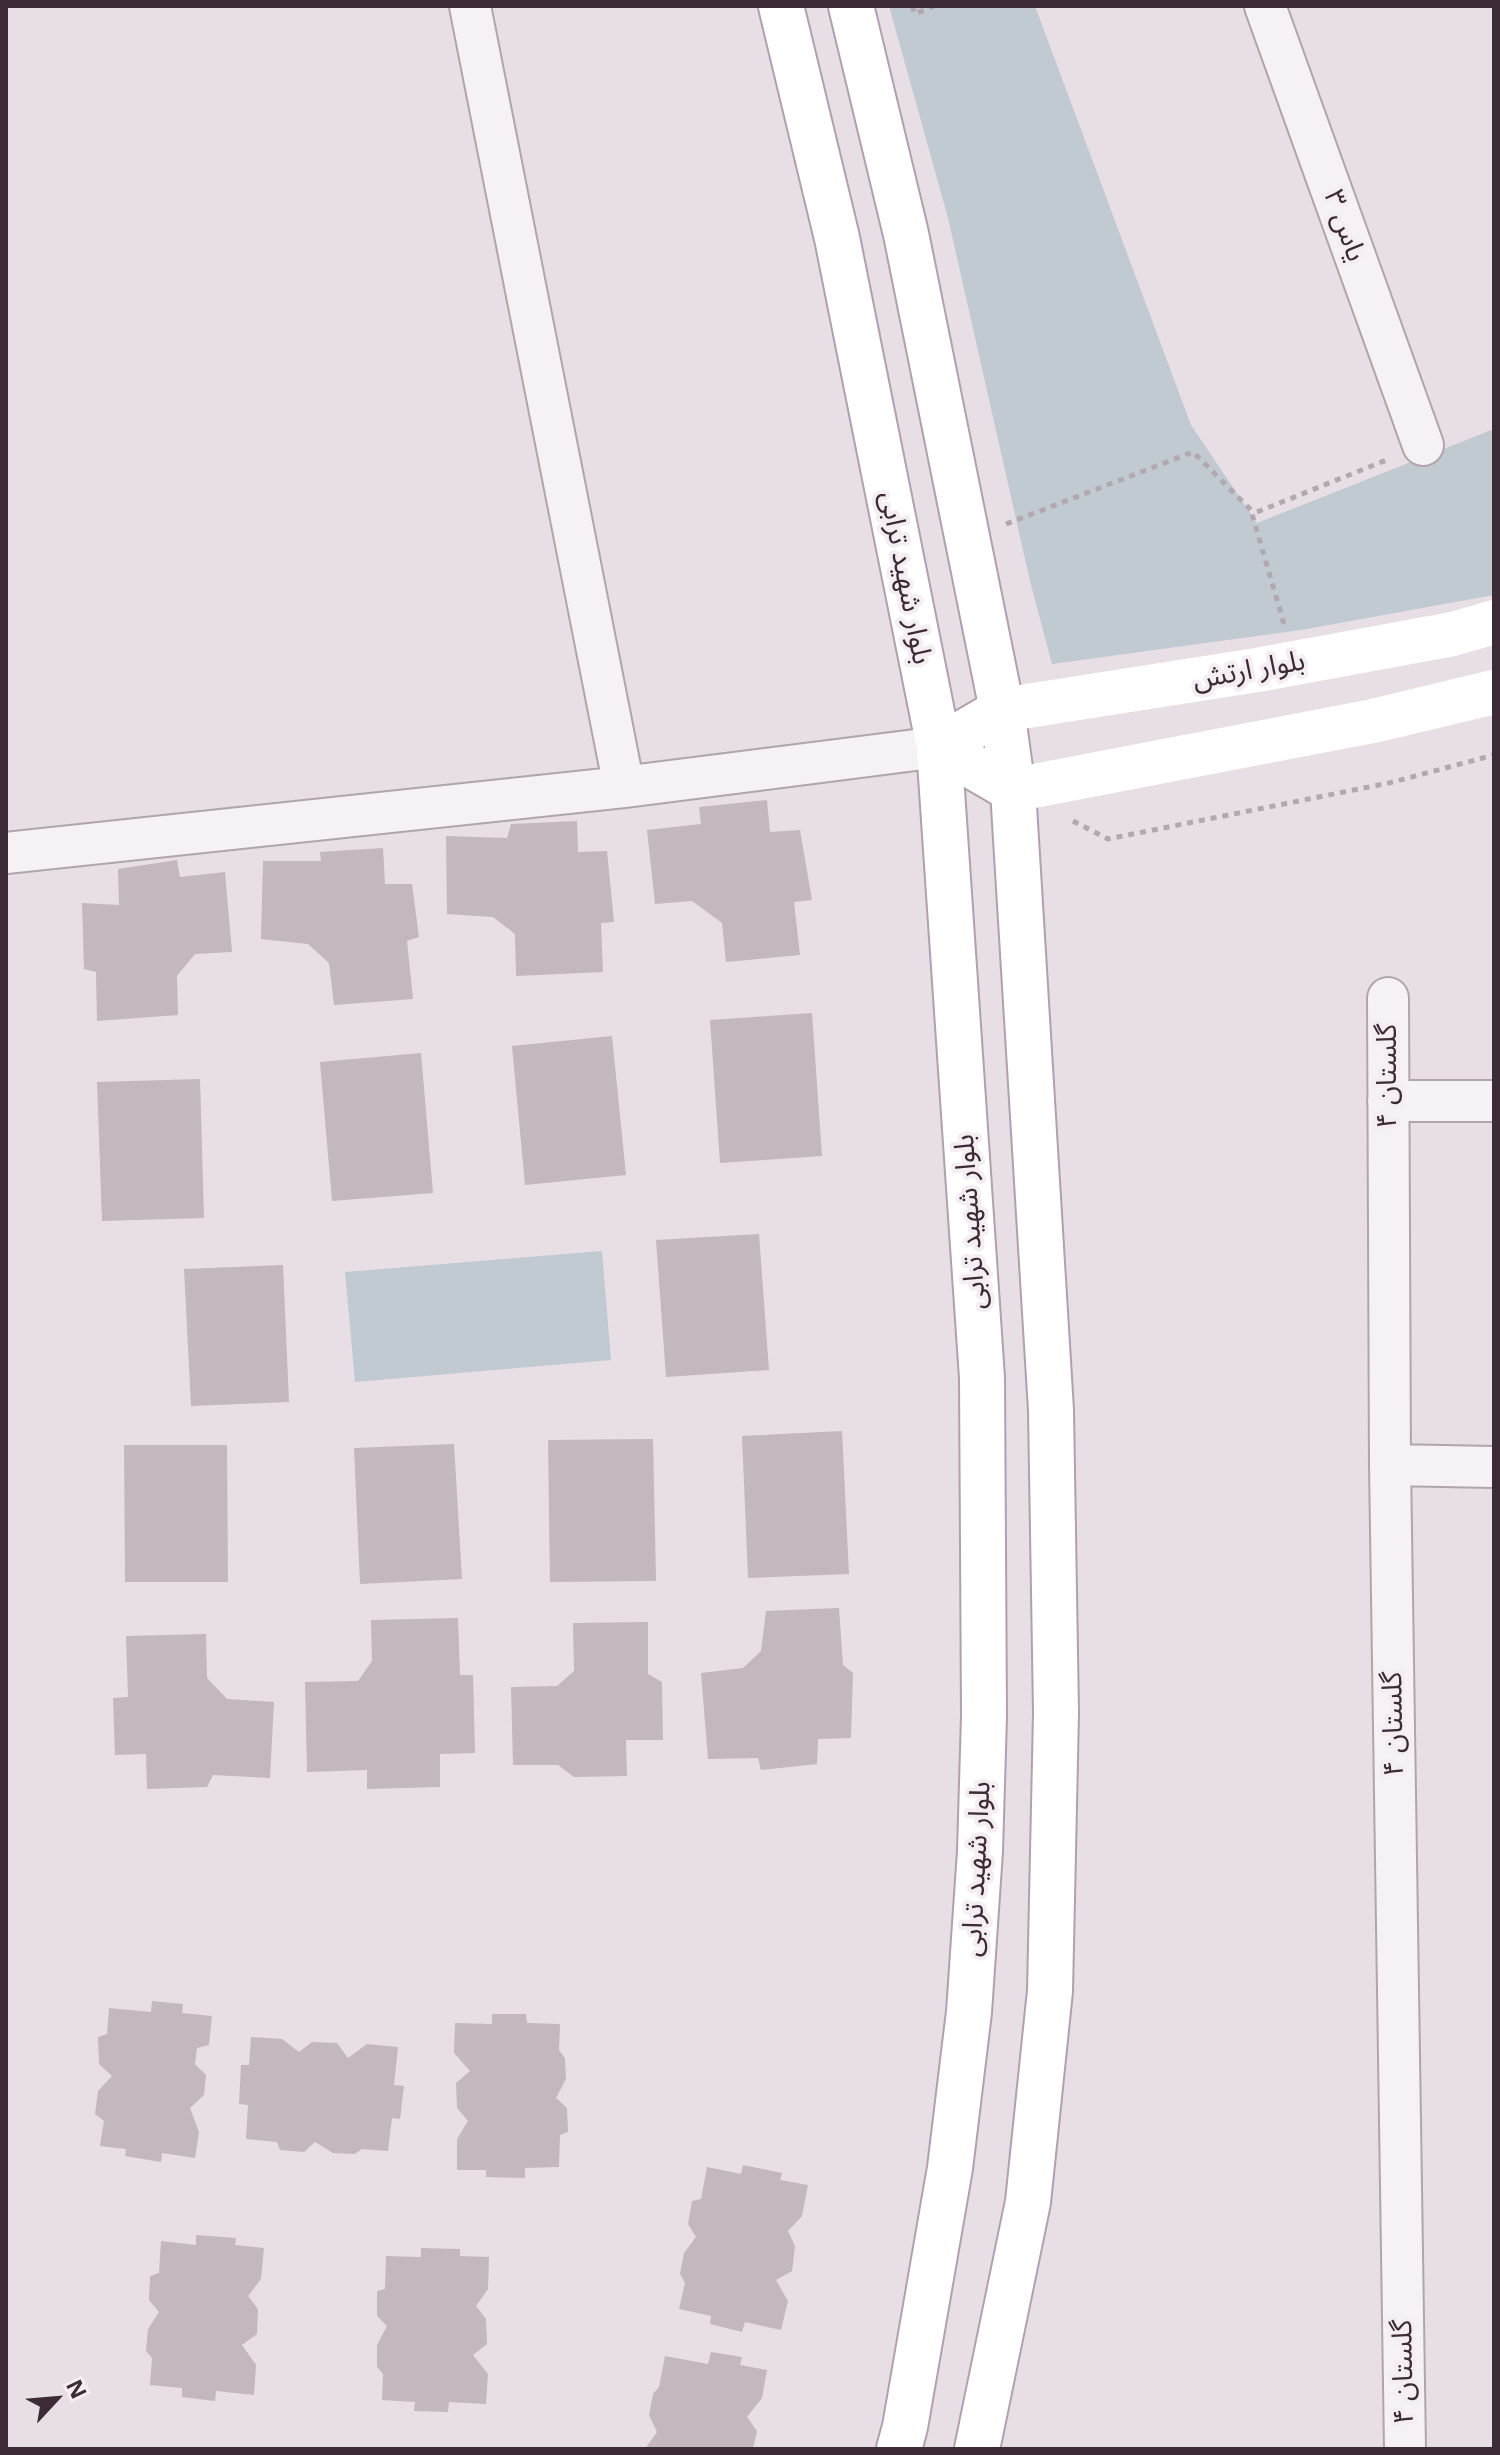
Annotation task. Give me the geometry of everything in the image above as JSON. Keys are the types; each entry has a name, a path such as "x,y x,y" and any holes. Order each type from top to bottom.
{"main road":[{"name":"بلوار شهید ترابی","path":"781,6 837,238 939,747 982,1378 984,1716 980,1851 969,2012 950,2168 899,2449"},
{"path":"851,6 906,234 1002,710 1013,790 1051,1410 1056,1713 1050,1991 1028,2202 977,2449"},
{"name":"بلوار ارتش","path":"1002,710 1296,663 1453,634 1494,622"},
{"path":"1002,710 939,747 1013,790 1373,721 1494,692"}],"street":[{"path":"470,6 624,787"},
{"name":"یاس ۳","path":"1265,6 1423,445"},
{"path":"6,853 624,787 939,747"},
{"name":"گلستان ۴","path":"1388,998 1390,1465 1405,2449"},
{"path":"1388,1101 1494,1101"},
{"path":"1390,1465 1494,1467"}],"path":[{"path":"912,6 915,14 934,6"},
{"path":"1254,513 1423,445"},
{"path":"967,539 1193,452 1254,513"},
{"path":"1254,513 1296,663"},
{"path":"1067,818 1108,839 1389,783 1494,755"}],"shaded area":[{"path":"889,6 1035,6 1191,425 1257,523 1494,429 1494,595 1301,630 1052,664 1030,581 948,218"},
{"path":"602,1251 611,1360 355,1382 345,1272"}],"building":[{"path":"767,800 770,832 800,830 812,900 794,902 800,955 726,962 722,923 692,901 655,904 647,830 701,824 699,807"},
{"path":"577,821 578,852 607,851 614,922 601,923 603,972 516,976 515,934 493,917 447,914 446,836 507,838 511,824"},
{"path":"383,848 385,884 412,884 419,937 407,941 413,999 334,1005 329,963 308,944 261,939 263,861 321,861 320,852"},
{"path":"177,860 180,877 225,872 232,952 195,954 177,976 178,1015 97,1021 96,972 84,969 82,903 119,905 118,869"},
{"path":"812,1013 822,1156 720,1163 710,1020"},
{"path":"612,1036 626,1175 525,1185 512,1046"},
{"path":"421,1053 433,1193 332,1201 320,1062"},
{"path":"200,1079 204,1218 102,1221 97,1082"},
{"path":"759,1234 769,1370 666,1377 656,1240"},
{"path":"283,1265 289,1402 191,1406 184,1269"},
{"path":"842,1431 849,1574 748,1578 742,1436"},
{"path":"653,1439 656,1581 550,1582 548,1440"},
{"path":"454,1444 462,1579 360,1584 354,1448"},
{"path":"124,1445 227,1445 228,1582 125,1582"},
{"path":"839,1608 843,1665 853,1673 851,1738 818,1739 817,1764 761,1770 758,1758 708,1759 701,1673 743,1668 761,1651 766,1611"},
{"path":"458,1618 460,1675 473,1675 475,1753 440,1754 440,1787 367,1789 367,1770 307,1772 305,1682 358,1681 372,1661 371,1620"},
{"path":"648,1622 648,1674 662,1682 663,1740 626,1740 627,1776 574,1777 558,1765 513,1765 511,1687 557,1686 574,1671 573,1623"},
{"path":"206,1634 207,1678 227,1699 274,1702 270,1778 213,1775 207,1787 147,1789 146,1754 115,1755 113,1698 128,1697 126,1636"},
{"path":"152,2001 183,2004 182,2013 212,2016 209,2045 197,2048 195,2064 206,2075 204,2095 190,2108 199,2132 195,2158 162,2153 161,2162 125,2156 126,2149 100,2146 104,2121 95,2114 98,2091 112,2076 99,2064 98,2037 107,2034 109,2008 151,2012"},
{"path":"492,2014 526,2014 527,2023 560,2024 559,2050 565,2058 566,2079 556,2098 567,2108 568,2132 560,2135 559,2167 525,2168 525,2178 486,2177 486,2170 457,2170 457,2139 468,2121 457,2108 456,2083 470,2071 454,2053 455,2023 492,2024"},
{"path":"251,2037 282,2039 299,2052 312,2042 337,2043 348,2058 367,2044 398,2047 394,2085 404,2086 400,2119 392,2118 388,2151 362,2149 355,2154 333,2153 315,2142 304,2152 280,2150 277,2142 246,2139 248,2105 239,2104 241,2065 249,2065"},
{"path":"743,2165 782,2173 780,2180 808,2185 802,2216 788,2231 795,2246 792,2271 776,2280 788,2301 781,2330 745,2322 742,2332 710,2324 711,2316 679,2309 685,2283 680,2274 684,2253 696,2237 688,2224 692,2201 701,2199 707,2167 741,2174"},
{"path":"196,2235 236,2238 235,2245 264,2248 261,2279 248,2296 258,2309 257,2334 242,2345 256,2365 254,2395 216,2391 215,2401 182,2397 182,2388 150,2385 152,2358 146,2351 148,2329 159,2312 149,2300 150,2276 159,2273 161,2241 196,2245"},
{"path":"421,2248 460,2249 460,2256 489,2257 488,2289 476,2306 486,2319 487,2344 473,2355 488,2374 486,2404 449,2402 448,2412 414,2411 415,2402 382,2400 383,2374 377,2367 377,2345 387,2326 377,2316 377,2291 385,2289 386,2256 421,2257"},
{"path":"711,2352 742,2357 740,2365 767,2370 762,2398 747,2417 757,2431 753,2449 645,2449 657,2432 649,2415 665,2356 708,2364"}]}
